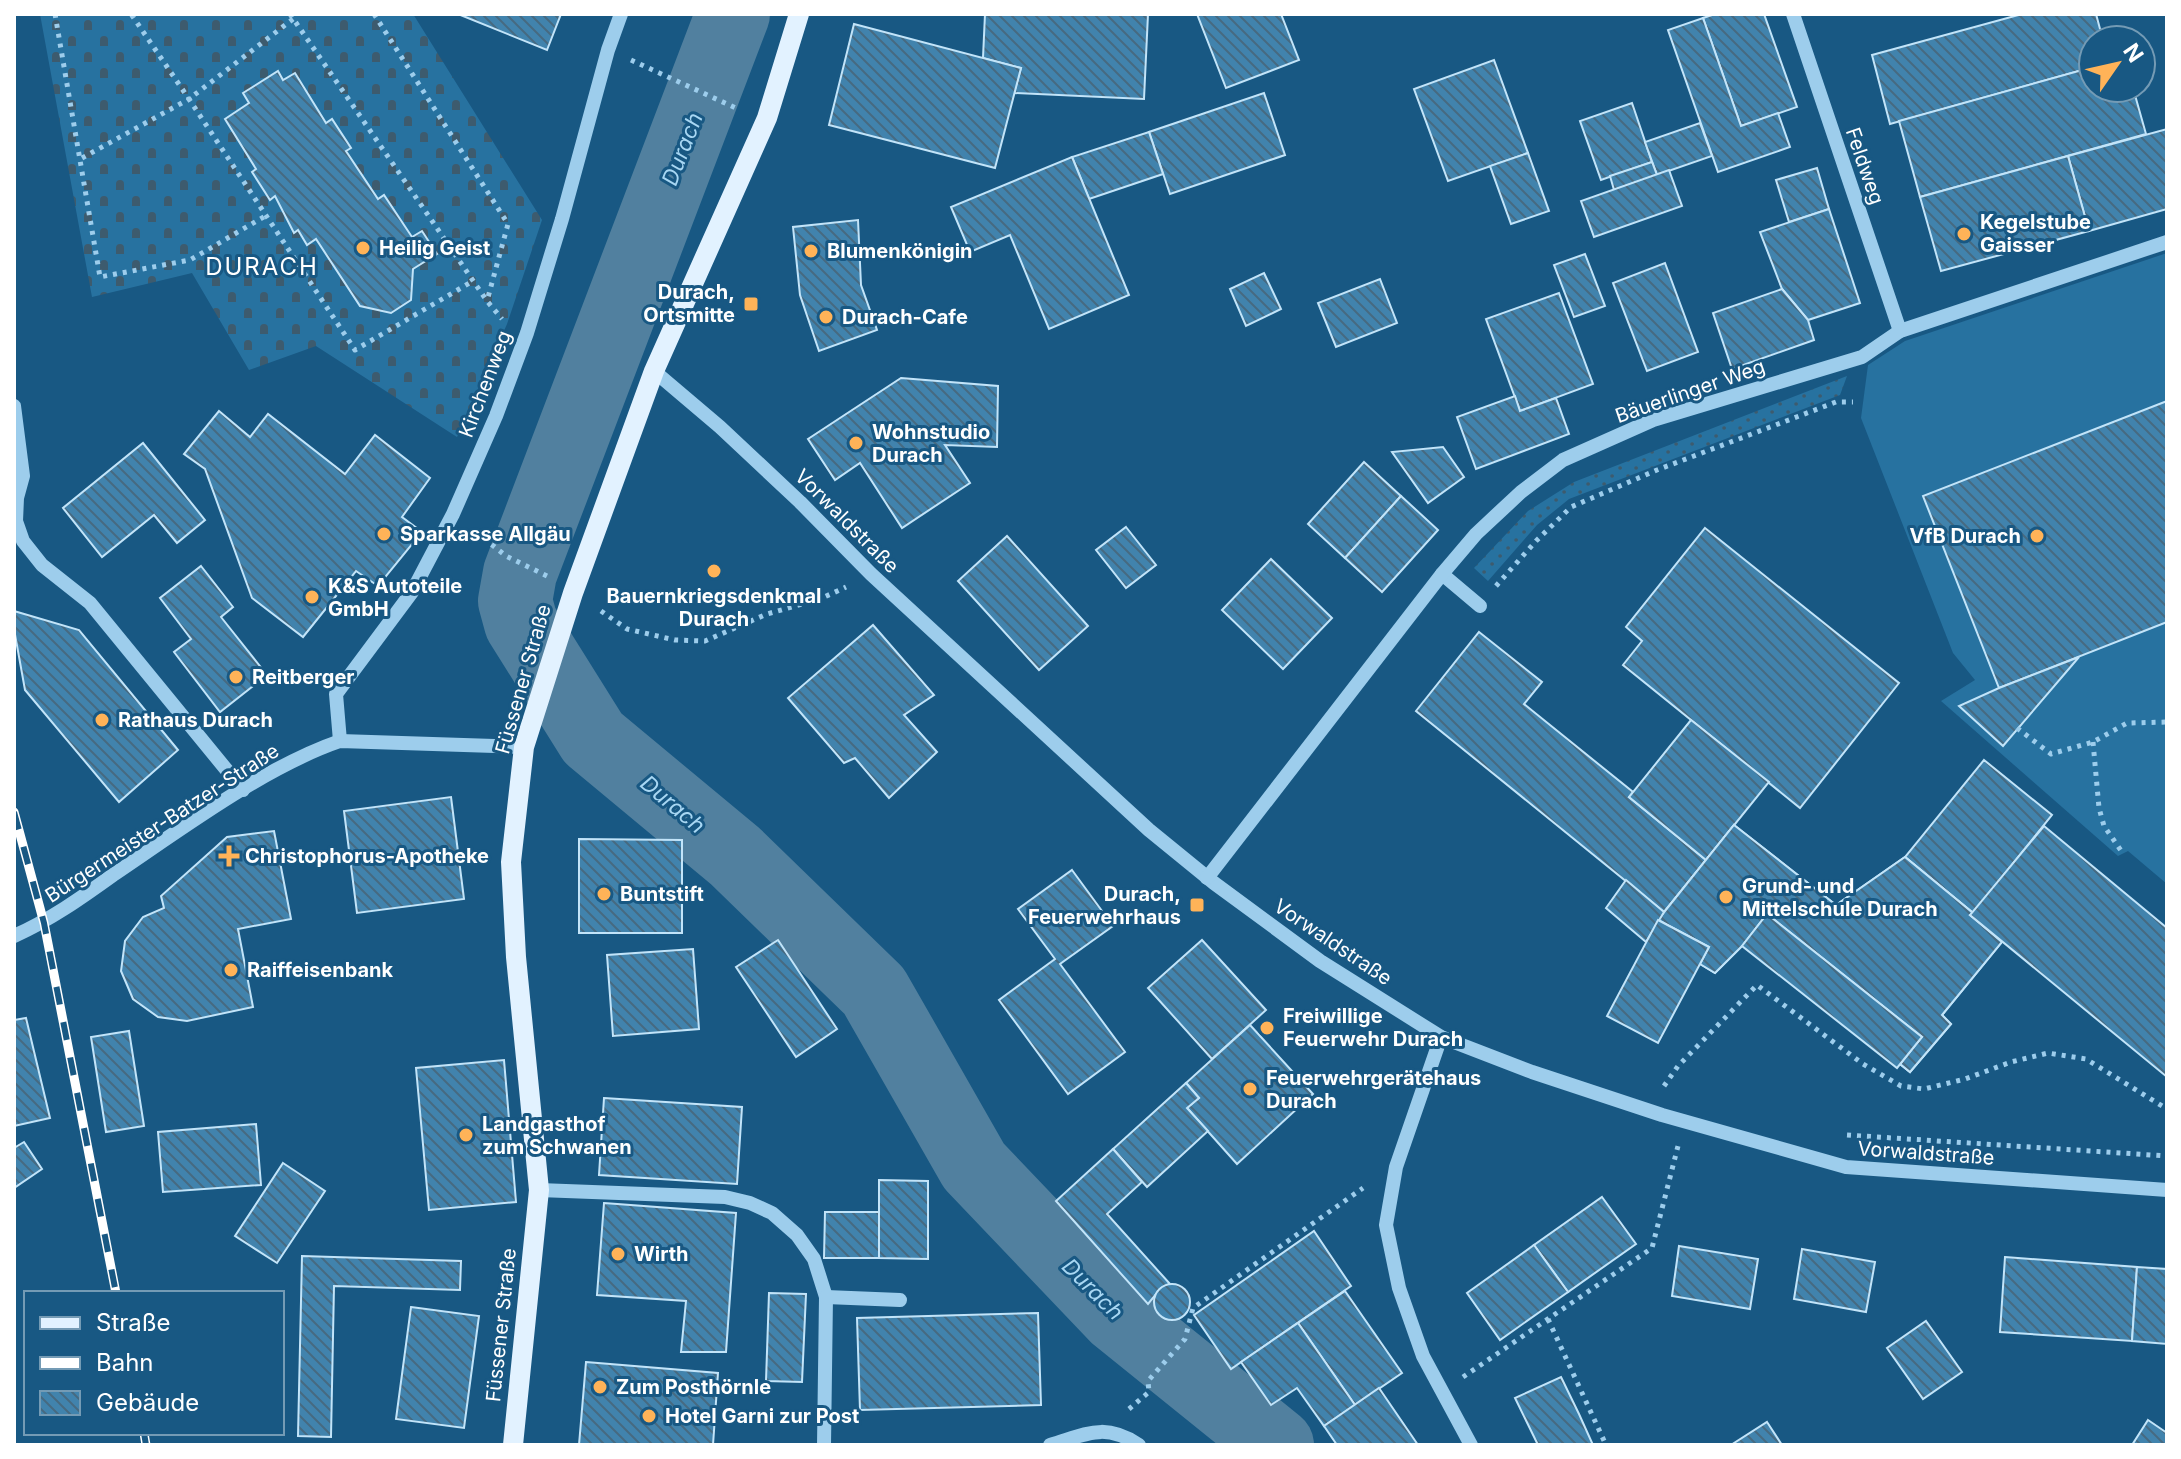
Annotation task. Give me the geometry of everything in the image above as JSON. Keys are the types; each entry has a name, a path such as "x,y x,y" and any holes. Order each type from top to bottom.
{"main road":[{"name":"Füssener Straße","path":"513,1445 539,1190 516,957 511,862 524,747 573,593 654,371 767,118 799,14"}],"street":[{"name":"Kirchenweg","path":"340,741 336,694 412,592 453,514 496,416 527,333 621,14"},
{"name":"Feldweg","path":"1793,14 1900,331"},
{"name":"Bäuerlinger Weg","path":"1207,878 1476,534 1563,460 1653,420 1862,357 1900,331 2167,242"},
{"name":"Vorwaldstraße","path":"654,371 720,427 871,574 1149,830 1207,878 1320,961 1441,1037 1532,1072 1648,1110 1846,1167 2167,1190"},
{"path":"14,406 23,476 15,498 16,521 23,541 42,565 90,603 243,790"},
{"path":"1442,574 1480,606"},
{"name":"Bürgermeister-Batzer-Straße","path":"14,936 44,923 178,831 314,750 340,741 524,747"},
{"path":"1441,1037 1396,1167 1386,1225 1399,1288 1423,1356 1471,1445"},
{"path":"539,1190 725,1197 772,1213 797,1235 814,1259 826,1297 824,1445"},
{"path":"826,1297 900,1300"},
{"path":"1050,1445 1104,1430 1126,1436 1139,1445"}],"path":[{"path":"55,14 100,277 190,260 267,215"},
{"path":"131,14 355,350 473,281"},
{"path":"374,14 508,224 487,301"},
{"path":"82,158 189,99 292,16 487,301 507,324 527,333"},
{"path":"608,50 739,109"},
{"path":"1480,606 1536,541 1571,507 1657,470 1836,402 1853,402"},
{"path":"453,514 506,556 544,574 627,629 675,640 705,641 767,614 820,599 871,574"},
{"path":"2017,728 2051,754 2093,742 2127,723 2167,722"},
{"path":"2093,742 2099,808 2104,826 2122,852"},
{"path":"1648,1110 1678,1066 1757,985 1863,1064 1901,1086 1924,1089 1951,1083 2048,1053 2086,1059 2167,1109"},
{"path":"1442,1391 1652,1248 1684,1121"},
{"path":"1843,1135 2167,1156"},
{"path":"1148,1381 1185,1339 1193,1308 1327,1211 1396,1167"},
{"path":"1548,1319 1606,1445"}],"green space":[{"path":"40,14 413,14 542,220 507,324 457,437 316,346 249,370 192,273 92,297","holes":["277,71 283,80 295,73 326,123 332,119 351,148 346,151 378,199 385,195 412,237 437,254 413,269 411,300 391,313 360,306 316,239 307,244 298,230 294,232 275,196 270,199 252,172 256,169 225,119 249,103 244,93"]},
{"name":"VfB Durach","path":"2167,253 2167,884 2128,851 2118,856 1941,701 1975,680 1953,653 1861,418 1868,365 1905,341"},
{"path":"1847,376 1840,395 1569,499 1537,525 1488,581 1474,568 1528,511 1574,482"}],"building":[{"path":"458,14 561,14 547,50"},
{"path":"985,14 1148,14 1144,99 1014,93 1021,68 983,58"},
{"path":"1197,14 1281,14 1299,60 1226,88"},
{"path":"1715,14 1764,14 1797,107 1741,126 1703,18"},
{"path":"2022,14 2096,14 2099,24 2077,24 2077,71 1890,124 1872,55"},
{"path":"1703,18 1741,126 1778,113 1790,147 1718,172 1668,30"},
{"path":"854,24 1021,68 995,168 829,125"},
{"path":"1494,60 1528,153 1448,181 1414,89"},
{"path":"278,71 283,80 295,73 326,123 332,119 351,148 346,151 378,199 384,195 412,237 422,231 437,254 413,269 411,300 391,313 360,306 316,239 307,245 298,230 294,233 275,196 270,200 252,172 256,169 225,119 249,103 243,93"},
{"path":"2077,71 2077,104 2138,104 2146,134 1920,197 1899,121"},
{"path":"1264,93 1285,155 1170,194 1149,132"},
{"path":"1632,103 1652,162 1601,180 1580,121"},
{"path":"1700,123 1712,156 1657,175 1645,142"},
{"path":"2167,129 2167,209 2089,231 2068,156"},
{"path":"1149,132 1163,174 1089,199 1072,157"},
{"path":"1528,153 1549,211 1511,224 1490,166"},
{"path":"2068,156 2089,231 1941,271 1920,197"},
{"path":"1072,157 1129,295 1049,329 1010,235 970,252 951,207"},
{"path":"1652,162 1657,175 1614,190 1610,176"},
{"path":"1817,168 1829,209 1789,222 1776,180"},
{"path":"1669,170 1682,206 1594,237 1581,201"},
{"path":"1829,209 1860,303 1808,320 1782,289 1760,232"},
{"path":"858,220 861,285 877,330 819,351 800,295 793,227"},
{"path":"1585,254 1605,306 1574,317 1554,265"},
{"path":"1665,263 1698,352 1647,371 1613,283"},
{"path":"1264,273 1281,309 1246,326 1230,289"},
{"path":"1380,279 1397,323 1336,347 1318,303"},
{"path":"1782,289 1808,320 1814,340 1732,369 1713,313"},
{"path":"1559,293 1593,384 1520,411 1486,319"},
{"path":"901,378 998,386 997,447 945,445 970,483 902,528 860,463 835,480 808,439"},
{"path":"1515,396 1520,411 1556,398 1569,434 1476,469 1457,417"},
{"path":"2167,401 2167,622 1999,688 1923,496"},
{"path":"219,411 250,437 268,414 345,474 375,435 430,478 402,517 422,532 378,586 356,571 303,637 252,598 205,469 184,454"},
{"path":"143,443 205,520 177,543 154,515 102,557 63,508"},
{"path":"1443,447 1464,477 1428,503 1392,452"},
{"path":"1364,462 1401,496 1345,558 1308,524"},
{"path":"1401,496 1438,530 1382,592 1345,558"},
{"path":"1126,527 1156,565 1126,588 1096,550"},
{"path":"1705,528 1899,683 1800,808 1623,665 1642,641 1626,627"},
{"path":"1007,536 1088,626 1039,670 958,581"},
{"path":"1271,559 1332,618 1283,669 1222,610"},
{"path":"201,566 233,607 221,617 267,675 220,712 174,652 191,639 160,598"},
{"name":"Rathaus Durach","path":"14,611 79,630 178,750 119,802 25,690 14,629"},
{"path":"873,625 934,695 904,715 937,752 889,798 855,758 844,763 788,698"},
{"path":"1479,632 1542,682 1524,704 1633,792 1629,797 1706,860 1664,912 1416,711"},
{"path":"2079,657 2003,746 1959,706 1999,688"},
{"path":"1691,720 1769,782 1706,860 1629,797"},
{"path":"1984,760 2052,815 1973,913 1905,857"},
{"path":"451,797 464,899 357,913 344,811"},
{"path":"1734,825 1836,905 1905,857 1973,913 1970,915 2002,942 1942,1015 1951,1024 1910,1072 1900,1064 1922,1037 1767,914 1742,946 1715,973 1700,964 1709,947 1658,920","holes":["1940,932 1900,982 1874,959 1893,938"]},
{"path":"1734,825 1836,905 1905,857 1973,913 1970,915 2002,942 1942,1015 1951,1024 1910,1072 1900,1064 1922,1037 1767,914 1742,946 1715,973 1700,964 1709,947 1658,920"},
{"path":"2044,826 2167,928 2167,1077 1970,915"},
{"path":"274,831 291,919 238,929 253,1007 187,1021 158,1017 133,999 121,971 125,941 143,917 164,908 161,896 227,837"},
{"path":"579,839 682,840 682,933 579,933"},
{"path":"1072,870 1113,926 1060,964 1125,1052 1068,1094 999,1000 1055,959 1018,909"},
{"path":"1626,880 1664,912 1646,942 1606,908"},
{"path":"1767,914 1922,1037 1897,1068 1742,946"},
{"path":"1658,920 1709,947 1658,1043 1607,1016"},
{"path":"778,940 837,1029 796,1057 736,967"},
{"name":"Feuerwehrgerätehaus Durach","path":"1202,940 1266,1010 1212,1059 1148,988"},
{"path":"693,949 699,1029 613,1036 607,955"},
{"path":"26,1018 50,1118 14,1126 14,1020"},
{"name":"Feuerwehrgerätehaus Durach","path":"1250,1025 1313,1094 1237,1164 1187,1108 1199,1098 1186,1083"},
{"path":"129,1031 144,1126 106,1132 91,1037"},
{"name":"Landgasthof zum Schwanen","path":"504,1060 516,1202 429,1210 416,1068"},
{"path":"1186,1083 1199,1098 1187,1108 1208,1131 1147,1187 1113,1149"},
{"path":"604,1098 742,1107 737,1184 599,1175"},
{"path":"256,1124 261,1185 163,1192 158,1132"},
{"path":"24,1142 42,1169 14,1188 14,1148"},
{"path":"1113,1149 1142,1182 1107,1214 1170,1284 1161,1288 1148,1304 1056,1201"},
{"path":"283,1163 325,1191 277,1263 235,1236"},
{"path":"879,1180 928,1181 928,1259 879,1258"},
{"path":"1602,1197 1636,1244 1568,1292 1534,1245"},
{"path":"604,1203 736,1213 726,1352 681,1352 686,1301 597,1295"},
{"path":"825,1212 879,1212 879,1258 824,1258"},
{"path":"1314,1231 1351,1286 1231,1369 1194,1315"},
{"path":"1534,1245 1568,1292 1500,1340 1467,1293"},
{"path":"1679,1246 1758,1259 1750,1309 1672,1296"},
{"path":"1802,1249 1875,1262 1866,1312 1794,1299"},
{"path":"302,1256 461,1261 460,1290 334,1286 331,1437 298,1436"},
{"path":"2005,1257 2137,1267 2132,1341 2000,1332"},
{"path":"2137,1267 2167,1269 2167,1344 2132,1341"},
{"path":"1172,1284 1185,1289 1190,1302 1185,1315 1172,1320 1159,1315 1154,1302 1159,1289"},
{"path":"1345,1291 1402,1373 1355,1405 1298,1323"},
{"path":"769,1293 806,1294 802,1382 766,1381"},
{"path":"411,1307 479,1316 464,1428 396,1419"},
{"path":"1038,1313 1041,1405 860,1410 857,1318"},
{"path":"1926,1321 1962,1372 1923,1399 1887,1348"},
{"path":"1298,1323 1355,1405 1324,1426 1297,1388 1271,1405 1241,1362"},
{"path":"586,1362 718,1373 713,1445 579,1445"},
{"path":"1561,1377 1593,1445 1538,1445 1515,1398"},
{"path":"1379,1388 1418,1445 1337,1445 1324,1426"},
{"path":"2148,1420 2167,1433 2167,1445 2132,1445"},
{"path":"1767,1422 1782,1445 1731,1445"}],"waterway":[{"name":"Durach","path":"733,14 520,573 515,601 521,623 593,738 735,856 874,991 974,1166 1117,1316 1277,1445"}],"railway":[{"path":"14,812 44,923 116,1291"},
{"path":"144,1435 146,1445"}],"place":[{"name":"Kegelstube Gaisser","path":"1964,234"},
{"name":"Heilig Geist","path":"363,248"},
{"name":"Blumenkönigin","path":"811,251"},
{"name":"Durach, Ortsmitte","path":"751,304"},
{"name":"Durach-Cafe","path":"826,317"},
{"name":"Wohnstudio Durach","path":"856,443"},
{"name":"Sparkasse Allgäu","path":"384,534"},
{"name":"VfB Durach","path":"2037,536"},
{"name":"Bauernkriegsdenkmal Durach","path":"714,571"},
{"name":"K&S Autoteile GmbH","path":"312,597"},
{"name":"Reitberger","path":"236,677"},
{"name":"Rathaus Durach","path":"102,720"},
{"name":"Christophorus-Apotheke","path":"229,856"},
{"name":"Buntstift","path":"604,894"},
{"name":"Grund- und Mittelschule Durach","path":"1726,897"},
{"name":"Durach, Feuerwehrhaus","path":"1197,905"},
{"name":"Raiffeisenbank","path":"231,970"},
{"name":"Freiwillige Feuerwehr Durach","path":"1267,1028"},
{"name":"Feuerwehrgerätehaus Durach","path":"1250,1089"},
{"name":"Landgasthof zum Schwanen","path":"466,1135"},
{"name":"Wirth","path":"618,1254"},
{"name":"Zum Posthörnle","path":"600,1387"},
{"name":"Hotel Garni zur Post","path":"649,1416"}],"district":[{"name":"DURACH","path":"262,266"}]}
